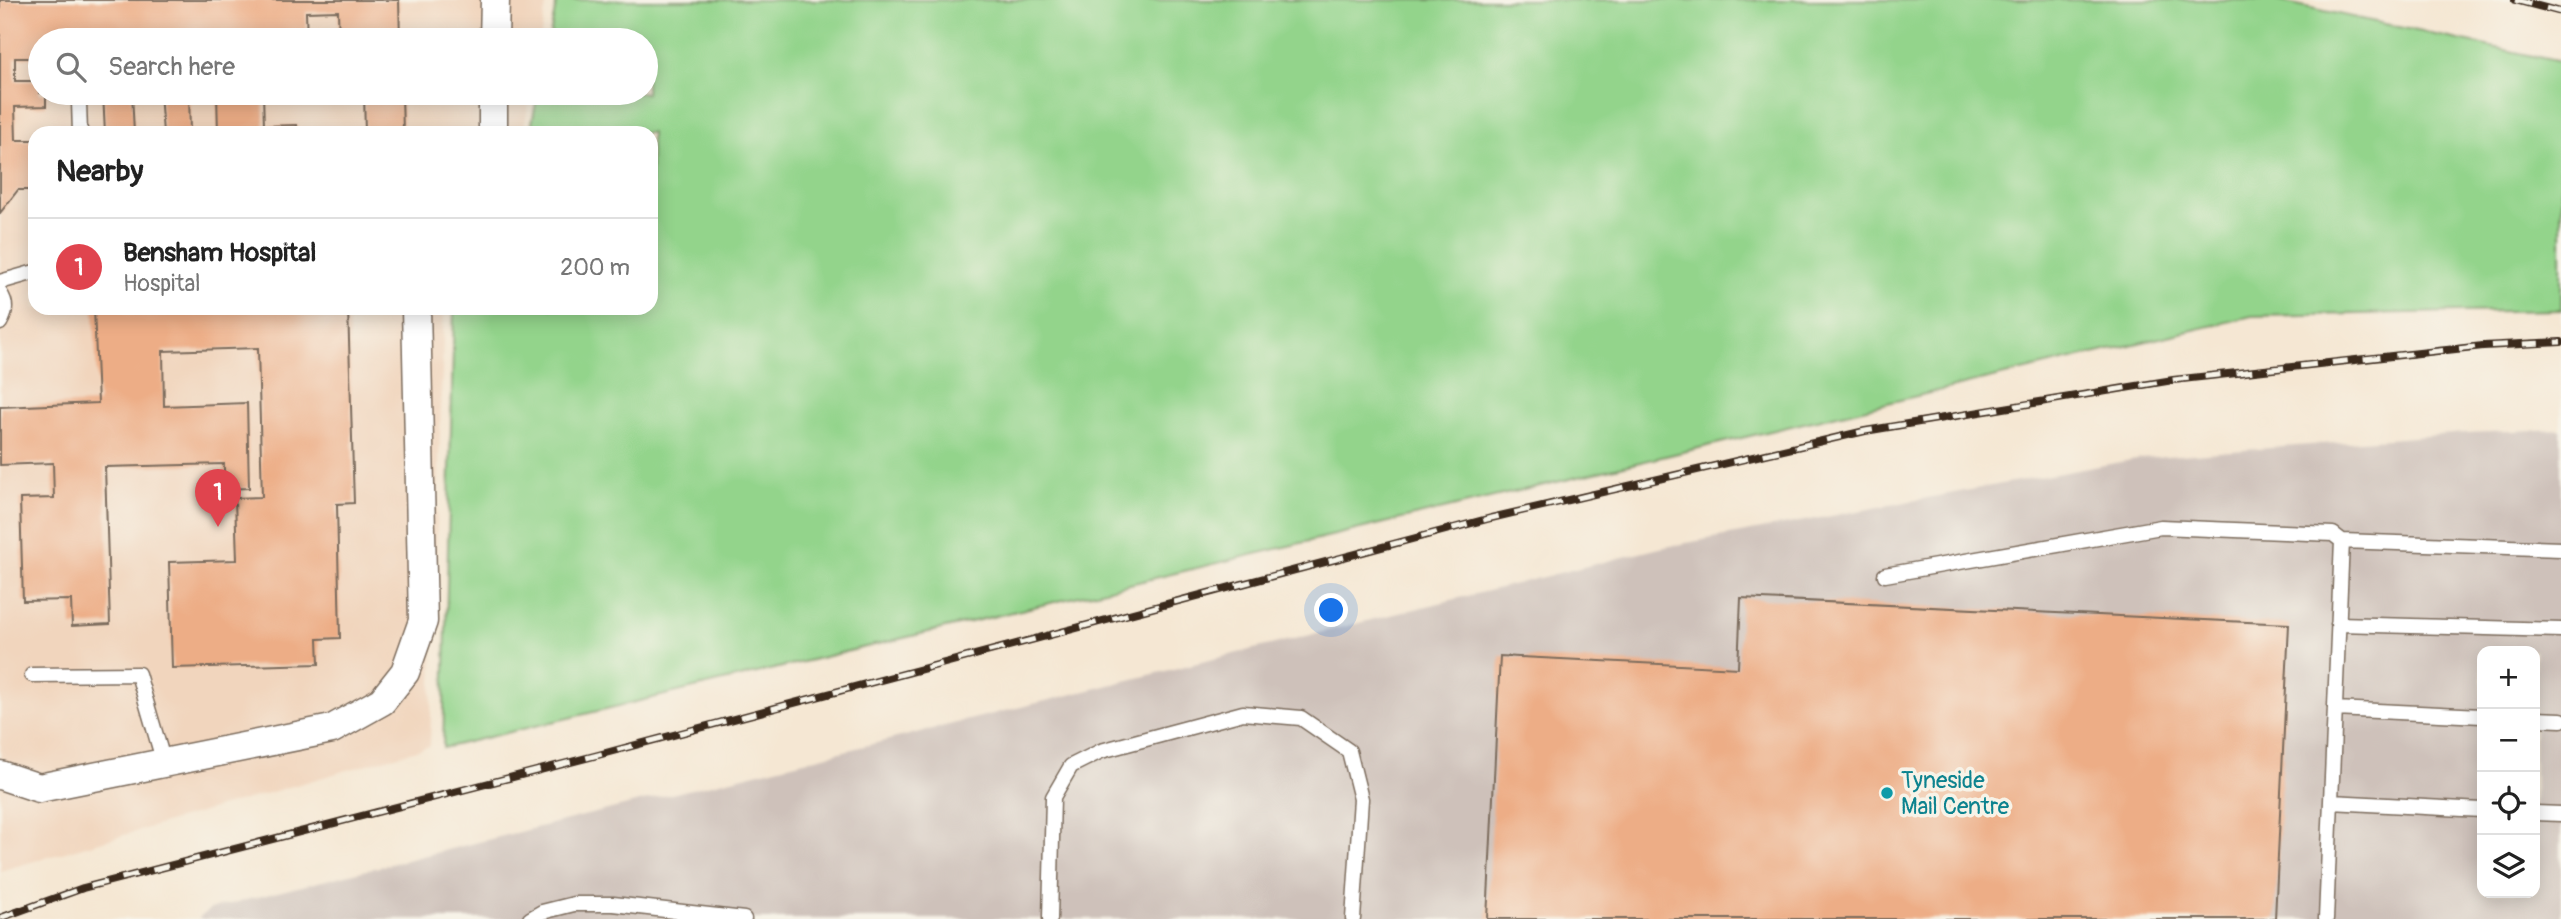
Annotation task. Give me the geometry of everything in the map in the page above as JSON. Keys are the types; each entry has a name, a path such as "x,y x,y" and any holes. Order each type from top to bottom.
{"street":[{"path":"494,28 495,0"},
{"path":"492,126 493,105"},
{"path":"0,775 39,788 332,729 382,701 405,672 423,621 416,315"}],"lane":[{"path":"79,105 80,126"},
{"path":"0,282 28,274"},
{"path":"0,293 5,300 4,315 0,323"},
{"path":"1885,575 2161,527 2333,534 2342,541 2561,549"},
{"path":"2326,919 2342,541"},
{"path":"2338,624 2561,630"},
{"path":"32,675 138,674 164,763"},
{"path":"2335,709 2477,716"},
{"path":"1050,919 1053,797 1071,766 1101,751 1243,713 1301,718 1349,751 1361,799 1353,919"},
{"path":"2540,719 2561,720"},
{"path":"2331,802 2477,810"},
{"path":"2540,813 2561,814"},
{"path":"530,919 542,912 574,904 612,904 744,919"}],"shaded area":[{"path":"0,0 547,0 542,28 28,28 28,105 528,105 524,126 28,126 28,315 444,315 430,746 0,871"},
{"path":"2561,429 2561,919 198,919 210,909 1660,548 2142,458 2466,433"}],"green space":[{"path":"557,0 2274,0 2561,62 2561,310 2252,316 443,748 454,315 658,315 658,126 531,126 536,105 658,105 658,28 551,28"}],"building":[{"path":"0,0 399,0 400,28 339,28 338,11 306,12 307,28 28,28 28,58 15,58 15,81 28,81 28,105 46,106 15,107 16,140 28,140 28,190 18,190 0,213"},
{"path":"104,105 133,105 134,126 105,126"},
{"path":"161,105 189,105 190,126 162,126"},
{"path":"217,105 263,105 264,126 218,126"},
{"path":"364,105 402,105 403,126 365,126"},
{"path":"94,315 348,315 354,503 337,504 340,638 318,639 319,664 172,668 169,562 237,560 235,498 262,497 258,348 163,351 164,406 247,403 249,488 224,489 224,464 105,467 110,624 72,626 71,600 23,601 20,499 54,498 53,463 0,465 0,407 98,403"},
{"name":"Tyneside Mail Centre","path":"1741,598 2289,624 2275,919 1487,919 1500,656 1738,668"}],"railway":[{"path":"2515,0 2561,12"},
{"path":"0,918 83,888 598,755 1491,518 1865,431 2173,380 2483,346 2561,342"}],"place":[{"name":"Bensham Hospital","path":"218,527"},
{"name":"Tyneside Mail Centre","path":"1887,793"}]}
